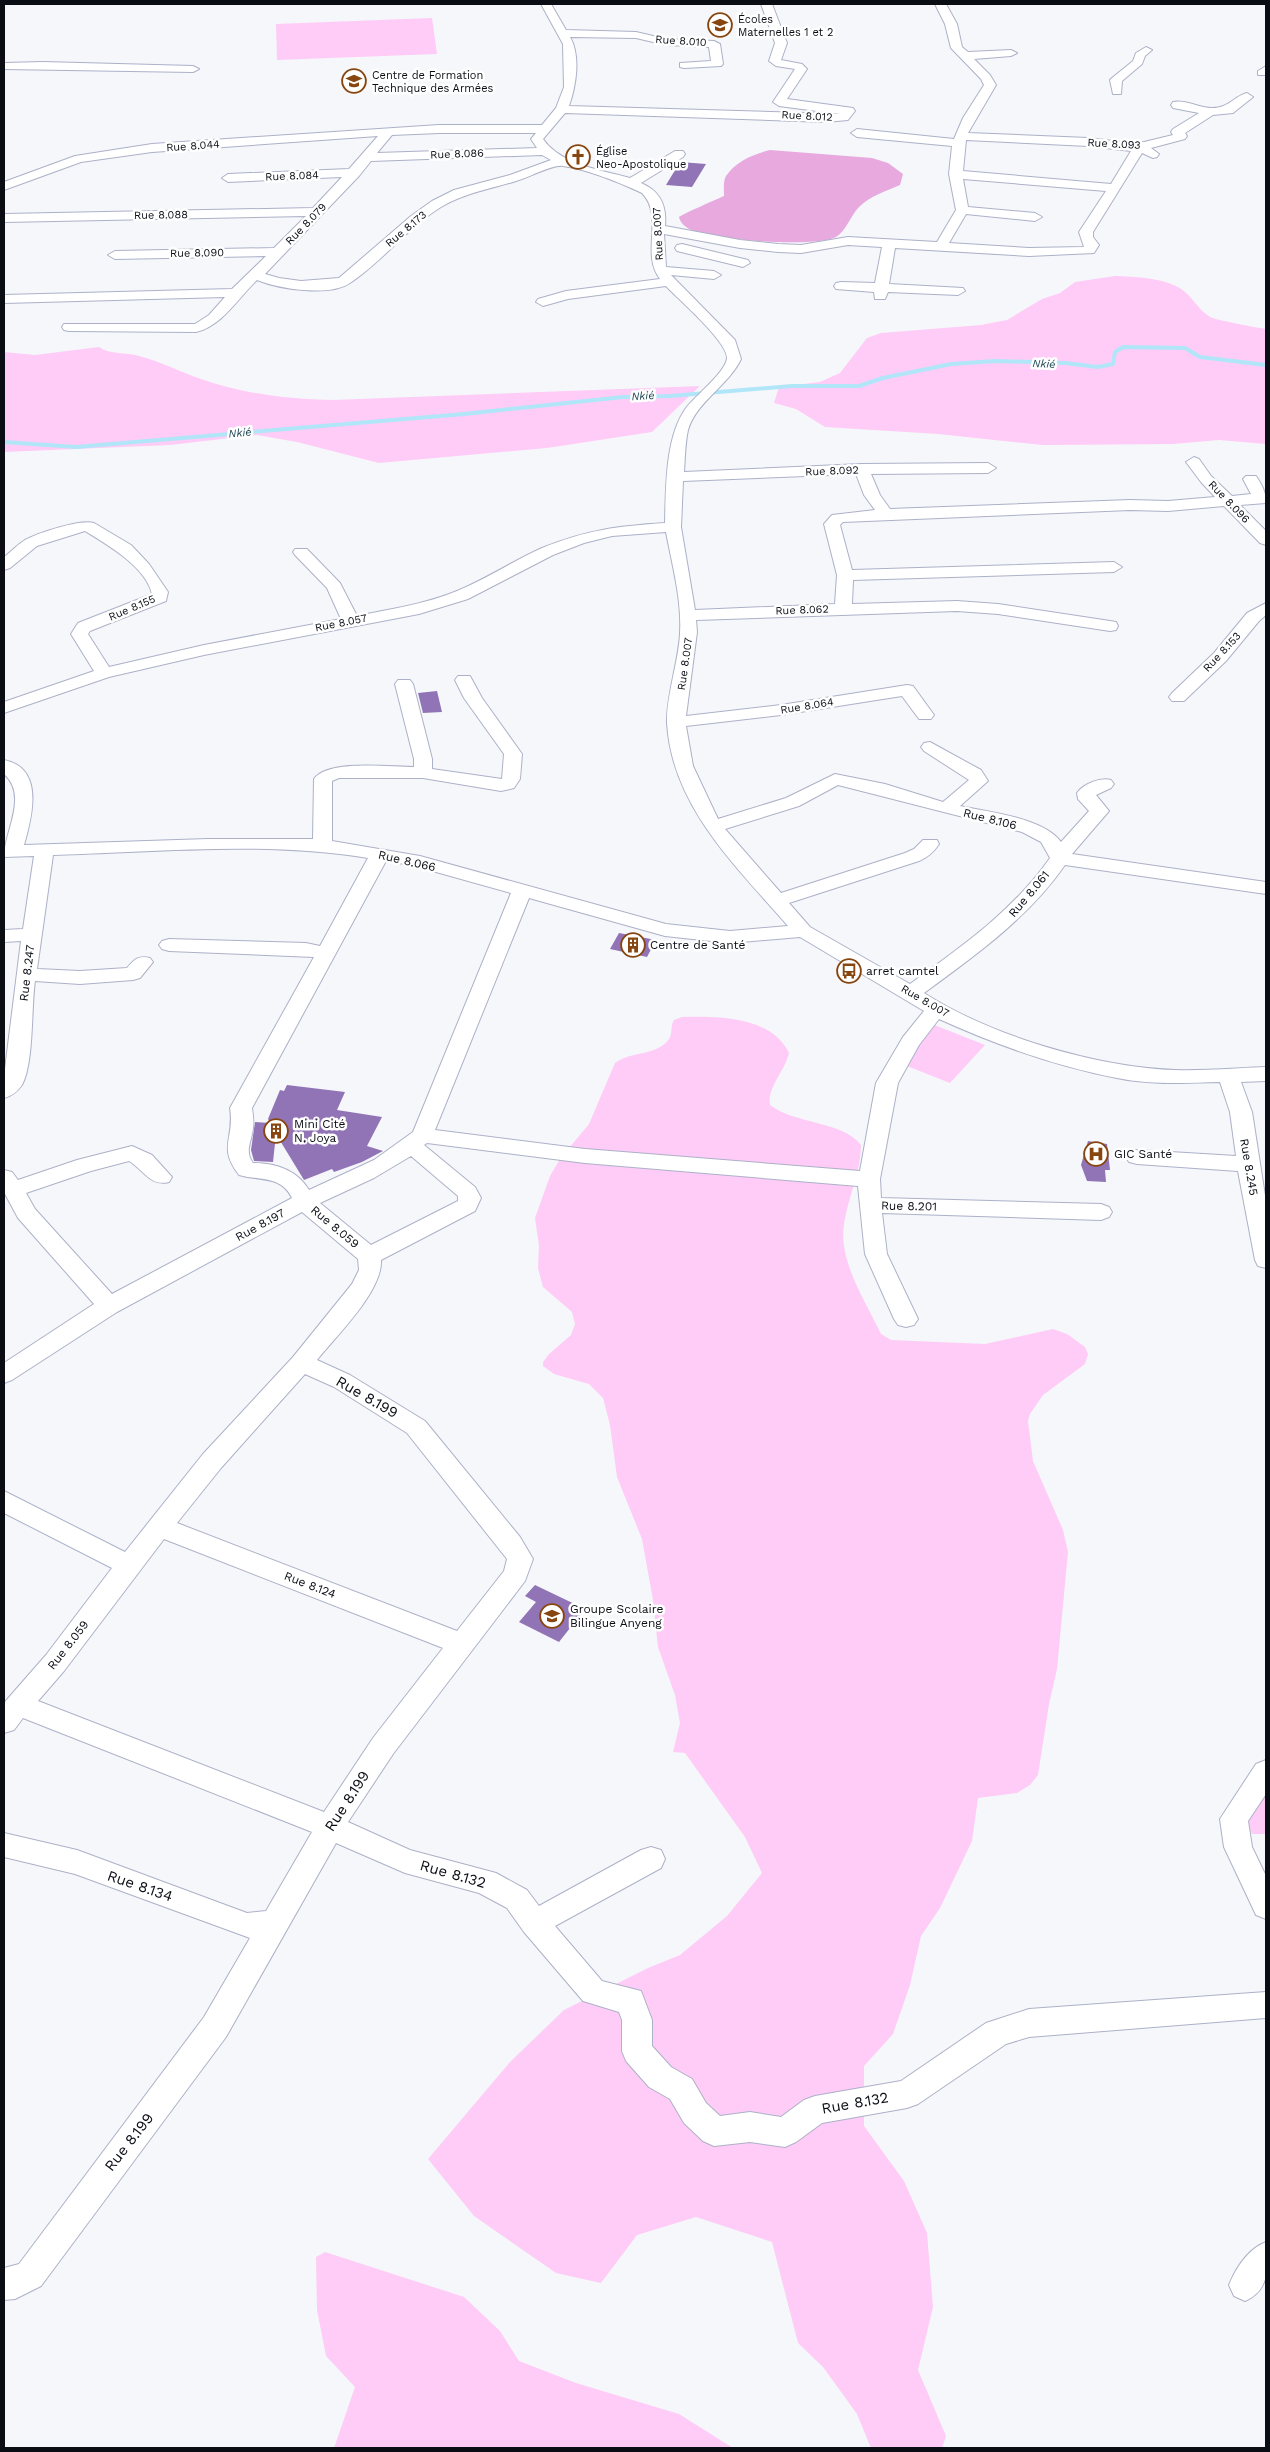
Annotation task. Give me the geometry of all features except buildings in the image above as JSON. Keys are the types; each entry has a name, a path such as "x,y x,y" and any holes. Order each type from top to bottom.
{"street":[{"path":"545,151 537,139 543,129 562,109 570,87 569,44 546,4"},
{"name":"Rue 8.012","path":"562,109 668,114 784,115 826,120 844,117 849,111 779,102 801,69 798,66 780,64 775,61 781,43 767,4"},
{"path":"940,4 952,24 957,48 972,61 986,77 990,85 960,139 955,174 962,210 940,248"},
{"name":"Rue 8.010","path":"564,33 636,35 666,42 714,44 717,64 684,65"},
{"path":"1118,91 1116,80 1138,62 1140,54 1146,50"},
{"path":"964,56 1011,53"},
{"path":"4,66 43,64 193,69"},
{"name":"Rue 8.093","path":"857,133 960,139 1032,140 1139,147 1181,136 1177,132 1210,112 1229,110 1247,97"},
{"path":"1177,105 1210,112"},
{"path":"664,128 668,114"},
{"path":"388,132 439,129 543,129"},
{"name":"Rue 8.079","path":"69,327 196,328 208,324 236,293 280,252 355,174 388,132"},
{"name":"Rue 8.044","path":"4,186 71,162 107,154 152,148 388,132"},
{"path":"1032,140 1033,154"},
{"path":"658,236 801,249 848,241 1029,252 1089,250 1092,245 1086,237 1086,232 1139,147 1153,154"},
{"name":"Rue 8.086","path":"368,156 545,151"},
{"name":"Rue 8.007","path":"545,151 561,161 631,183 647,190 656,200 660,213 658,236 660,270 669,282 730,343 734,359 729,370 681,429 674,490 673,527 689,632 676,722 684,766 699,801 713,826 776,902 803,931 911,993 936,1010 985,1032 1037,1050 1118,1072 1176,1077 1266,1074"},
{"path":"631,183 679,154"},
{"name":"Rue 8.173","path":"258,272 259,276 283,283 335,284 344,281 416,219 437,204 459,193 514,178 561,161"},
{"name":"Rue 8.084","path":"228,178 355,174"},
{"path":"955,174 1115,188"},
{"path":"962,210 1035,217"},
{"name":"Rue 8.088","path":"4,218 318,212"},
{"path":"658,236 743,262"},
{"path":"881,292 889,244"},
{"name":"Rue 8.090","path":"115,255 280,252"},
{"path":"660,270 714,275"},
{"path":"543,302 566,295 669,282"},
{"path":"841,286 881,292 958,291"},
{"path":"4,299 236,293"},
{"name":"Rue 8.096","path":"1194,462 1206,479 1266,540"},
{"name":"Rue 8.092","path":"676,478 862,469 988,468"},
{"path":"862,469 872,495 886,514 1130,505 1168,506 1264,498 1251,479"},
{"name":"Rue 8.062","path":"687,615 843,609 845,576 832,524 838,518 886,514"},
{"name":"Rue 8.155","path":"4,565 31,543 76,528 88,526 125,548 143,567 160,592 160,597 84,627 78,634 104,673"},
{"name":"Rue 8.057","path":"4,708 104,673 350,621 413,610 462,595 547,552 578,540 612,531 673,527"},
{"path":"300,552 334,586 350,621"},
{"path":"845,576 1114,567"},
{"path":"843,609 957,606 998,609 1110,626"},
{"name":"Rue 8.153","path":"1178,697 1220,657 1253,617 1266,608"},
{"path":"322,846 323,779 335,772 423,773 501,785 508,784 511,779 513,754 473,698 464,680"},
{"path":"404,684 423,758 423,773"},
{"name":"Rue 8.064","path":"676,722 781,710 907,690 925,715"},
{"path":"930,747 975,774 979,781 947,808"},
{"path":"4,766 12,771 22,784 22,816 8,851"},
{"name":"Rue 8.106","path":"713,826 796,801 818,792 835,779 897,792 947,808 1030,829 1048,838 1055,847 1059,858"},
{"name":"Rue 8.061","path":"911,993 1006,922 1036,889 1074,836 1100,811 1087,800 1086,793 1105,784"},
{"path":"776,902 912,857 921,853 930,844"},
{"name":"Rue 8.066","path":"8,851 208,845 322,846 413,860 656,928 698,935 730,937 803,931"},
{"name":"Rue 8.247","path":"4,1091 12,1083 16,1072 26,974 44,851"},
{"path":"304,1201 298,1187 281,1176 269,1171 246,1170 238,1160 237,1142 242,1132 241,1108 380,854"},
{"path":"1059,858 1266,888"},
{"path":"417,1140 522,891"},
{"path":"4,936 32,935"},
{"path":"169,945 306,949 326,953"},
{"path":"26,974 42,977 133,974 143,962"},
{"name":"Rue 8.201","path":"936,1010 910,1042 887,1083 870,1178 870,1205 1101,1212"},
{"name":"Rue 8.245","path":"1228,1075 1241,1112 1248,1164 1266,1260"},
{"path":"417,1140 743,1170 870,1178"},
{"path":"369,1256 467,1206 470,1198 467,1192 417,1140"},
{"name":"Rue 8.059","path":"11,1713 55,1663 129,1565 212,1461 301,1363 362,1288 370,1270 369,1256 304,1201 388,1161 417,1140"},
{"path":"109,1306 26,1213 8,1183 132,1153 144,1160 161,1177"},
{"path":"1137,1157 1248,1164"},
{"name":"Rue 8.197","path":"4,1374 109,1306 304,1201"},
{"path":"870,1205 876,1254 906,1319"},
{"name":"Rue 8.199","path":"4,2284 15,2283 30,2275 214,2027 330,1827 383,1746 516,1574 520,1559 512,1544 416,1427 342,1381 301,1363"},
{"path":"4,1500 21,1512 129,1565"},
{"name":"Rue 8.124","path":"160,1527 461,1644"},
{"name":"Rue 8.132","path":"11,1713 330,1827 404,1861 486,1882 516,1899 534,1924 593,1992 630,2001 637,2020 638,2050 660,2077 681,2090 695,2113 714,2131 750,2127 785,2132 814,2110 906,2094 997,2032 1029,2023 1266,2005"},
{"path":"1266,1772 1234,1819 1238,1847 1266,1906"},
{"name":"Rue 8.134","path":"4,1845 77,1862 247,1926 276,1923"},
{"path":"534,1924 651,1859"},
{"path":"1245,2285 1266,2258"}],"shaded area":[{"path":"432,18 437,54 277,60 276,24"},
{"path":"770,150 872,158 888,163 903,174 900,185 878,194 863,203 840,234 825,240 786,242 740,239 701,233 689,229 682,224 679,217 724,196 725,178 735,166 752,156"},
{"path":"1115,276 1146,278 1168,283 1185,292 1210,317 1266,329 1266,444 1219,440 1173,444 1043,445 938,434 825,427 796,409 774,403 779,387 820,382 840,373 867,338 881,333 981,325 1007,320 1042,299 1060,293 1075,282"},
{"path":"99,347 103,350 147,358 217,384 266,395 299,398 333,400 700,386 652,432 547,448 379,463 297,442 257,435 170,445 4,452 4,352 35,355"},
{"path":"682,1017 727,1018 757,1025 770,1032 781,1041 789,1053 771,1092 770,1105 792,1116 843,1131 861,1145 859,1165 846,1214 843,1238 849,1267 881,1334 891,1340 985,1344 1053,1329 1067,1334 1085,1347 1088,1354 1085,1364 1043,1395 1030,1414 1028,1421 1033,1461 1063,1530 1068,1552 1057,1669 1049,1704 1038,1775 1030,1785 1017,1793 978,1798 972,1841 940,1908 921,1936 910,1985 893,2034 864,2066 864,2126 904,2181 927,2233 933,2307 918,2370 946,2436 942,2448 871,2448 857,2414 823,2367 798,2343 772,2242 696,2217 637,2235 601,2283 556,2273 474,2216 428,2159 510,2062 564,2010 648,1968 680,1955 727,1916 762,1873 745,1837 685,1753 673,1752 680,1723 675,1695 658,1647 653,1600 642,1539 617,1477 610,1425 603,1398 589,1384 554,1374 543,1366 543,1362 549,1354 571,1335 575,1324 572,1312 543,1287 538,1268 539,1246 535,1218 550,1176 560,1159 589,1124 615,1063 621,1059 651,1051 664,1044 670,1037 674,1020"},
{"path":"932,1024 985,1045 950,1083 907,1066"},
{"path":"1266,1788 1266,1834 1252,1834 1242,1814 1259,1789"},
{"path":"325,2252 464,2297 500,2331 519,2361 576,2383 679,2414 733,2448 334,2448 355,2387 326,2356 317,2310 316,2257"}],"waterway":[{"name":"Nkié","path":"4,442 76,447 464,414 623,397 670,396 792,386 859,386 883,378 951,364 995,361 1065,363 1098,367 1113,364 1115,352 1123,347 1185,348 1200,357 1266,365"}],"place":[{"name":"Écoles Maternelles 1 et 2","path":"720,25"},
{"name":"Centre de Formation Technique des Armées","path":"354,81"},
{"name":"Église Neo-Apostolique","path":"578,157"},
{"name":"Centre de Santé","path":"633,945"},
{"name":"arret camtel","path":"849,971"},
{"name":"Mini Cité N. Joya","path":"276,1131"},
{"name":"GIC Santé","path":"1096,1154"},
{"name":"Groupe Scolaire Bilingue Anyeng","path":"552,1616"}]}
